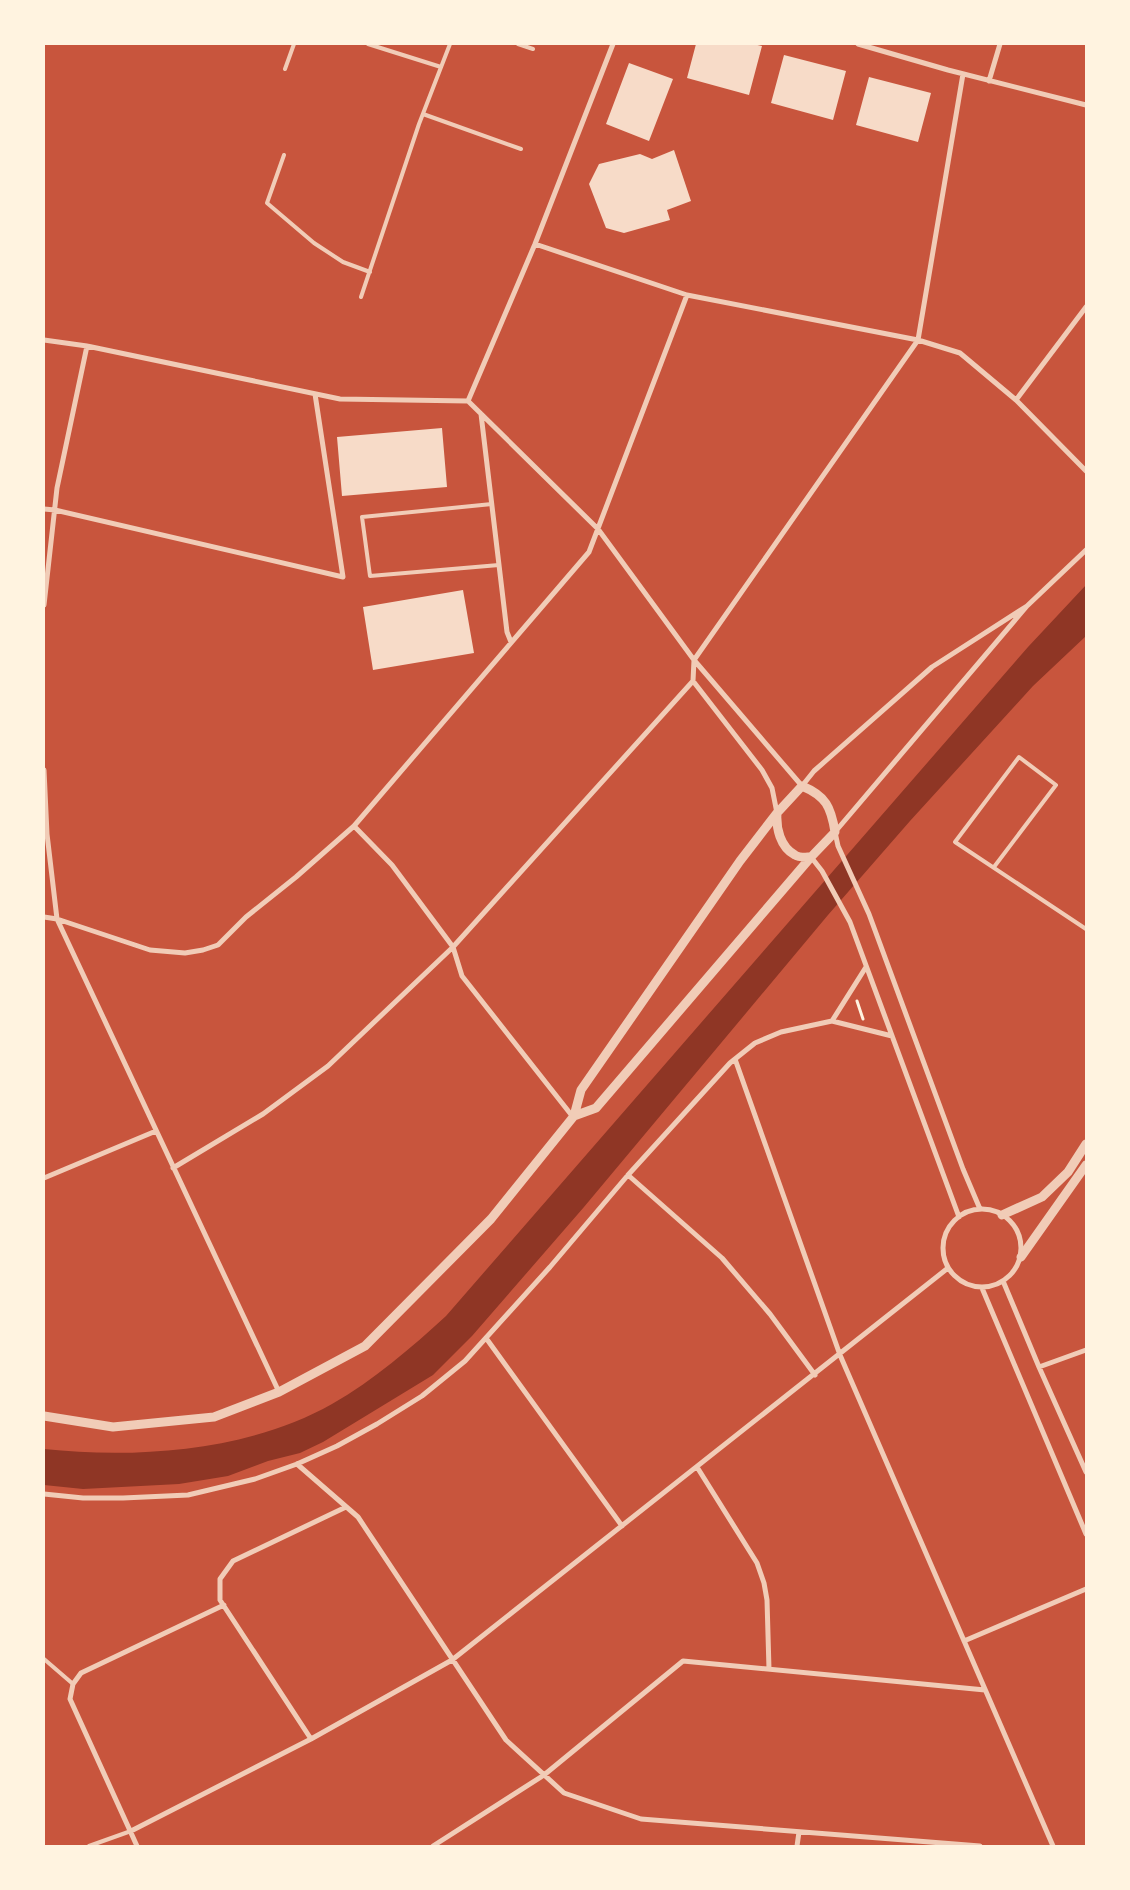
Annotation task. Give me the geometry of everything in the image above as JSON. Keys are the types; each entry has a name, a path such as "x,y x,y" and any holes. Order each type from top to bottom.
{"street":[{"path":"468,401 535,244 613,44"},
{"path":"858,44 989,81 1086,105"},
{"path":"989,81 1000,44"},
{"path":"173,1168 263,1114 328,1066 453,947 693,681 694,660 918,340 963,74"},
{"path":"535,244 687,295 918,340 960,353 1016,400 1086,471"},
{"path":"44,917 57,919 150,950 185,953 203,950 218,945 246,918 354,826 589,552 687,295"},
{"path":"1016,400 1086,307"},
{"path":"44,340 87,346 340,399 468,401 598,529 694,660 802,786 813,791 828,805 838,846 869,914 963,1169 980,1209"},
{"path":"44,605 57,488 87,346"},
{"path":"44,509 343,577 315,394"},
{"path":"481,414 506,632 511,642"},
{"path":"573,1116 596,1108 811,857 835,832 1027,606 1086,550"},
{"path":"44,1416 112,1427 214,1417 279,1392 365,1346 491,1219 573,1116 581,1090 734,869 814,771 932,667 1027,606"},
{"path":"693,681 762,770 772,788 778,813 777,822 780,837 794,855 811,857 819,867 850,922 959,1217"},
{"path":"44,770 47,834 57,919 279,1392"},
{"path":"354,826 392,865 453,947 462,976 573,1116"},
{"path":"832,1021 866,967"},
{"path":"44,1494 83,1498 188,1495 255,1479 297,1464 377,1424 422,1396 465,1362 550,1267 628,1175 735,1059 755,1043 781,1032 832,1021 892,1036"},
{"path":"735,1059 840,1355 1053,1846"},
{"path":"44,1178 156,1131"},
{"path":"1002,1214 1042,1198 1068,1172 1086,1144"},
{"path":"1021,1257 1021,1243 1018,1232 1012,1222 1002,1214 991,1210 980,1209 967,1212 959,1217 948,1230 943,1243 944,1256 948,1268 957,1279 969,1285 982,1288 995,1286 1016,1269 1021,1257 1086,1165"},
{"path":"628,1175 722,1258 770,1314 815,1375"},
{"path":"130,1831 311,1739 452,1660 948,1268"},
{"path":"1003,1281 1039,1368 1086,1472"},
{"path":"982,1288 1086,1534"},
{"path":"486,1338 622,1526"},
{"path":"1039,1368 1086,1350"},
{"path":"297,1464 358,1517 506,1740 564,1792 641,1819 980,1846"},
{"path":"697,1467 757,1564 764,1583 767,1600 769,1669"},
{"path":"311,1739 220,1600 220,1579 233,1561 346,1507"},
{"path":"964,1641 1086,1588"},
{"path":"137,1846 70,1700 73,1684 81,1673 224,1605"},
{"path":"433,1846 544,1775 683,1661 985,1690"},
{"path":"797,1846 799,1832"}],"lane":[{"path":"285,69 294,44"},
{"path":"368,44 441,67"},
{"path":"361,297 423,114 450,44"},
{"path":"518,44 533,49"},
{"path":"423,114 521,149"},
{"path":"284,155 267,203 314,243 343,262 370,272"},
{"path":"492,504 362,517 370,576 499,565"},
{"path":"994,867 1056,786 1019,757 955,842 1086,929"},
{"path":"44,1659 73,1684"},
{"path":"90,1846 130,1831"}],"path":[{"path":"853,988 867,1030"}],"shaded area":[{"path":"1086,585 1086,636 1033,686 910,821 828,915 584,1207 472,1336 433,1375 323,1442 300,1453 268,1461 228,1476 179,1484 83,1489 44,1485 44,1449 80,1452 154,1452 229,1442 265,1432 300,1420 348,1395 392,1363 419,1340 446,1316 1028,647"}],"building":[{"path":"696,44 753,44 762,46 749,95 687,78"},
{"path":"784,55 846,71 833,120 771,103"},
{"path":"629,63 673,79 649,141 606,124"},
{"path":"869,77 931,93 918,142 856,125"},
{"path":"674,150 691,201 667,210 670,220 624,233 606,228 589,184 599,164 640,154 652,159"},
{"path":"442,428 447,487 342,496 337,437"},
{"path":"463,590 474,653 373,670 363,607"}]}
